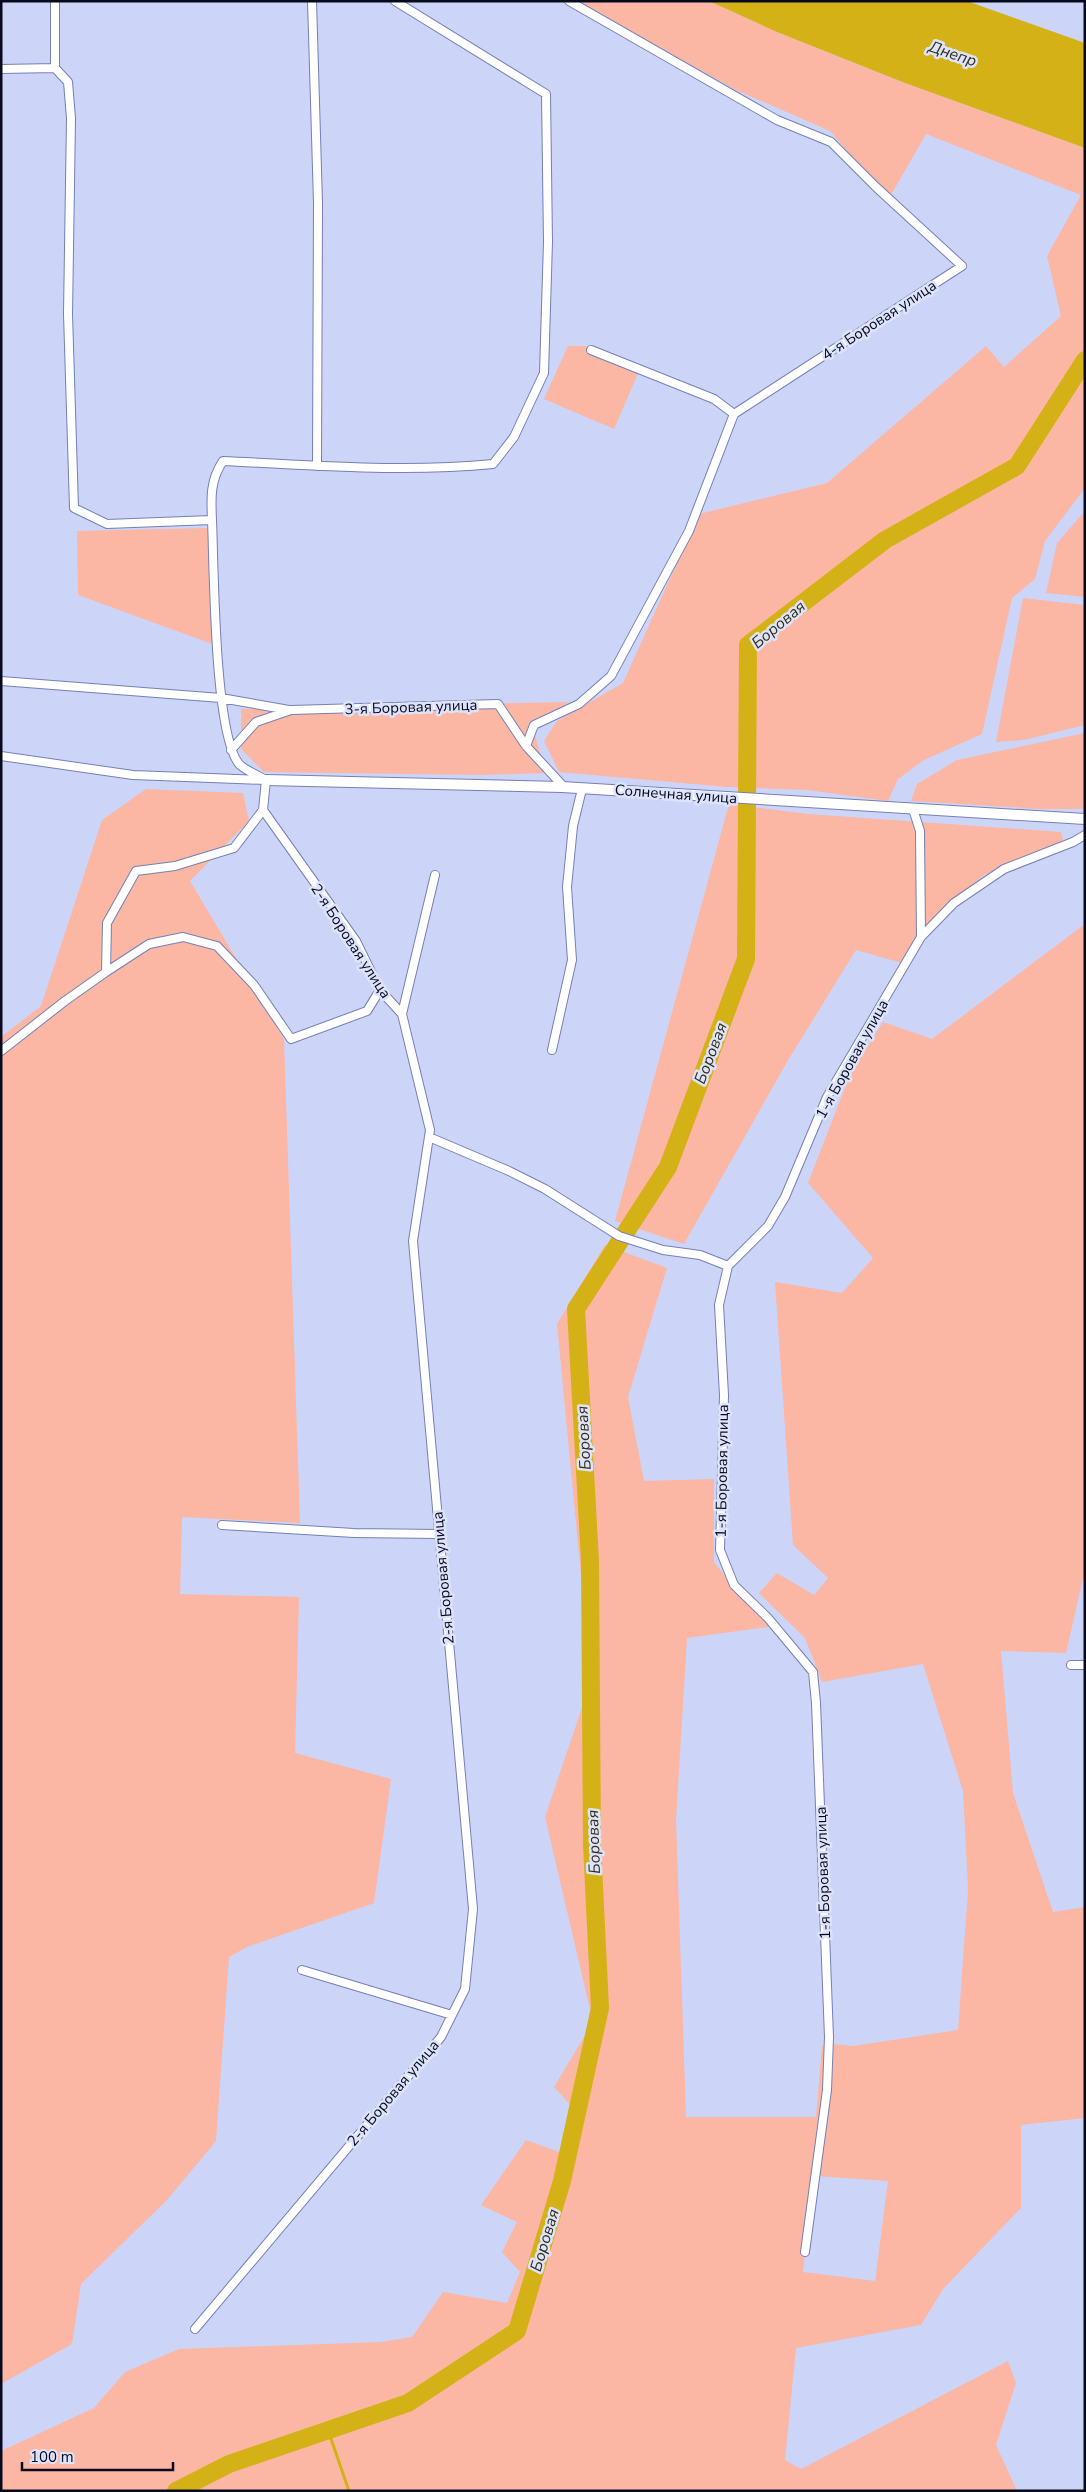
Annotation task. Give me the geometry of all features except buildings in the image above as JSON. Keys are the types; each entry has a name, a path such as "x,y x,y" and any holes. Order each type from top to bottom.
{"street":[{"path":"55,1 55,68 68,82 71,118 68,314 74,508 107,524 212,520"},
{"path":"312,1 318,203 317,466"},
{"path":"266,780 240,765 227,738 220,698 211,492 215,473 223,462 317,466 460,467 492,464 514,437 544,373 548,242 546,94 395,1"},
{"name":"4-я Боровая улица","path":"569,1 778,120 831,142 876,187 962,266 734,414"},
{"path":"1,69 55,68"},
{"path":"526,746 534,725 579,704 611,676 689,531 734,414 714,399 591,350"},
{"path":"1,681 220,698 291,710"},
{"name":"3-я Боровая улица","path":"232,750 256,722 291,710 498,704 526,746 564,787"},
{"path":"1,756 133,775 266,780"},
{"path":"106,972 107,923 136,871 175,866 234,848 263,810 266,780"},
{"name":"Солнечная улица","path":"266,780 564,787 1085,819"},
{"path":"552,1050 572,960 568,887 572,826 582,788"},
{"path":"913,809 920,831 921,937"},
{"name":"2-я Боровая улица","path":"195,2329 441,2037 465,1989 473,1909 413,1241 430,1130 402,1014 380,990 356,942 263,810"},
{"name":"1-я Боровая улица","path":"805,2252 826,2099 829,2037 816,1703 813,1672 768,1618 734,1585 720,1550 724,1395 719,1305 728,1266 768,1226 785,1197 827,1097 921,937 954,903 1004,868 1073,842 1085,835"},
{"path":"402,1014 435,875"},
{"path":"1,1051 65,1000 149,944 183,937 218,946 254,985 291,1039 367,1011 380,990"},
{"path":"429,1137 545,1189 619,1236 663,1250 700,1255 728,1266"},
{"path":"222,1525 354,1533 439,1534"},
{"path":"1071,1665 1085,1665"},
{"path":"302,1970 452,2015"}],"shaded area":[{"path":"577,1 709,1 777,32 905,83 1085,148 1085,488 1045,541 1035,579 1012,598 982,734 924,760 898,779 888,801 807,790 727,787 559,772 544,741 557,721 623,683 699,514 827,483 986,346 1004,367 1061,316 1047,256 1081,195 926,134 891,195 886,197 830,131 736,90"},
{"path":"568,346 588,346 640,369 614,429 544,399"},
{"path":"1085,511 1085,597 1046,593 1057,543"},
{"path":"209,528 215,645 78,595 77,531"},
{"path":"1023,598 1085,605 1085,725 1024,740 996,742"},
{"path":"569,702 533,729 546,773 479,775 264,772 241,749 241,709"},
{"path":"1085,733 1085,809 1041,809 911,801 917,784 957,760"},
{"path":"146,789 243,793 249,821 190,881 284,1039 300,1523 182,1517 180,1594 299,1597 295,1753 391,1779 374,1903 247,1947 229,1957 216,2141 167,2200 81,2284 72,2344 1,2384 1,1037 41,1006 102,820"},
{"path":"729,804 808,814 1061,832 1063,841 984,875 929,922 902,963 856,950 787,1062 684,1244 615,1221"},
{"path":"1085,924 1085,1570 1066,1653 1001,1651 1013,1793 1053,1912 1085,1907 1085,2118 1021,2125 1021,2208 943,2289 921,2325 796,2348 785,2460 801,2469 1008,2361 1016,2383 996,2445 1017,2491 1,2491 1,2451 94,2408 125,2372 179,2349 380,2342 412,2337 443,2292 507,2303 520,2272 502,2252 517,2222 481,2205 526,2140 565,2154 577,2112 554,2087 593,2022 545,1817 591,1681 557,1324 605,1245 667,1268 628,1397 644,1481 714,1479 714,1562 748,1605 774,1626 687,1638 676,1820 686,2117 816,2117 822,2046 833,2044 853,2046 958,2030 968,1890 963,1791 923,1664 822,1682 805,1638 759,1593 777,1573 814,1595 828,1578 793,1545 775,1282 842,1293 873,1258 808,1183 851,1072 883,1022 932,1039","holes":["815,2176 888,2181 875,2281 803,2272"]}],"water":[{"name":"Днепр","path":"709,1 967,1 1085,43 1085,148 905,83 777,32"}],"waterway":[{"name":"Боровая","path":"176,2491 229,2464 408,2403 517,2331 562,2181 600,2008 592,1845 590,1561 576,1309 668,1167 746,959 748,645 885,540 1017,466 1085,360"},
{"path":"328,2430 349,2491"}]}
